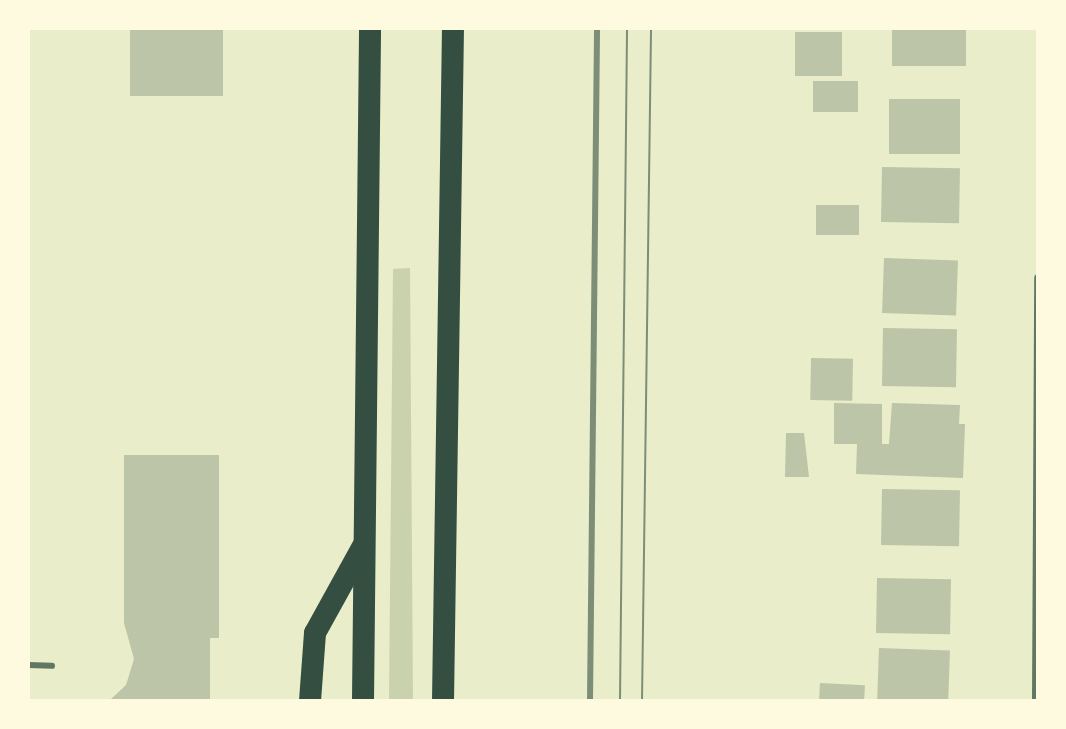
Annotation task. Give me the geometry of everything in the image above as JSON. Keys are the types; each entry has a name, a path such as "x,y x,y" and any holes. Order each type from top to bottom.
{"highway":[{"path":"363,701 370,28"},
{"path":"443,701 453,28"},
{"path":"310,701 315,633 365,541"}],"street":[{"path":"1036,701 1038,278"}],"lane":[{"path":"28,665 52,666"}],"green space":[{"path":"410,268 413,701 389,701 393,269"}],"building":[{"path":"130,28 223,28 223,96 130,96"},
{"path":"892,28 966,28 966,66 892,66"},
{"path":"795,32 842,32 842,76 795,76"},
{"path":"813,81 858,81 858,112 813,112"},
{"path":"889,99 960,99 960,154 889,154"},
{"path":"882,167 960,168 959,223 881,222"},
{"path":"816,205 859,205 859,235 816,235"},
{"path":"884,258 958,261 956,316 882,313"},
{"path":"883,328 957,329 956,387 882,386"},
{"path":"811,358 853,359 852,401 810,400"},
{"path":"834,403 882,404 882,444 889,444 892,403 960,405 959,424 965,424 963,478 856,474 857,444 834,444"},
{"path":"786,433 804,433 809,477 785,477"},
{"path":"124,455 219,455 219,638 210,638 210,701 109,701 126,685 134,659 124,623"},
{"path":"882,489 960,490 959,546 881,545"},
{"path":"877,578 951,579 950,634 876,633"},
{"path":"879,648 950,650 948,701 877,701"},
{"path":"820,683 865,685 864,701 819,701"}],"tram line":[{"path":"620,701 627,28"},
{"path":"642,701 651,28"}],"railway":[{"path":"590,701 597,28"}]}
